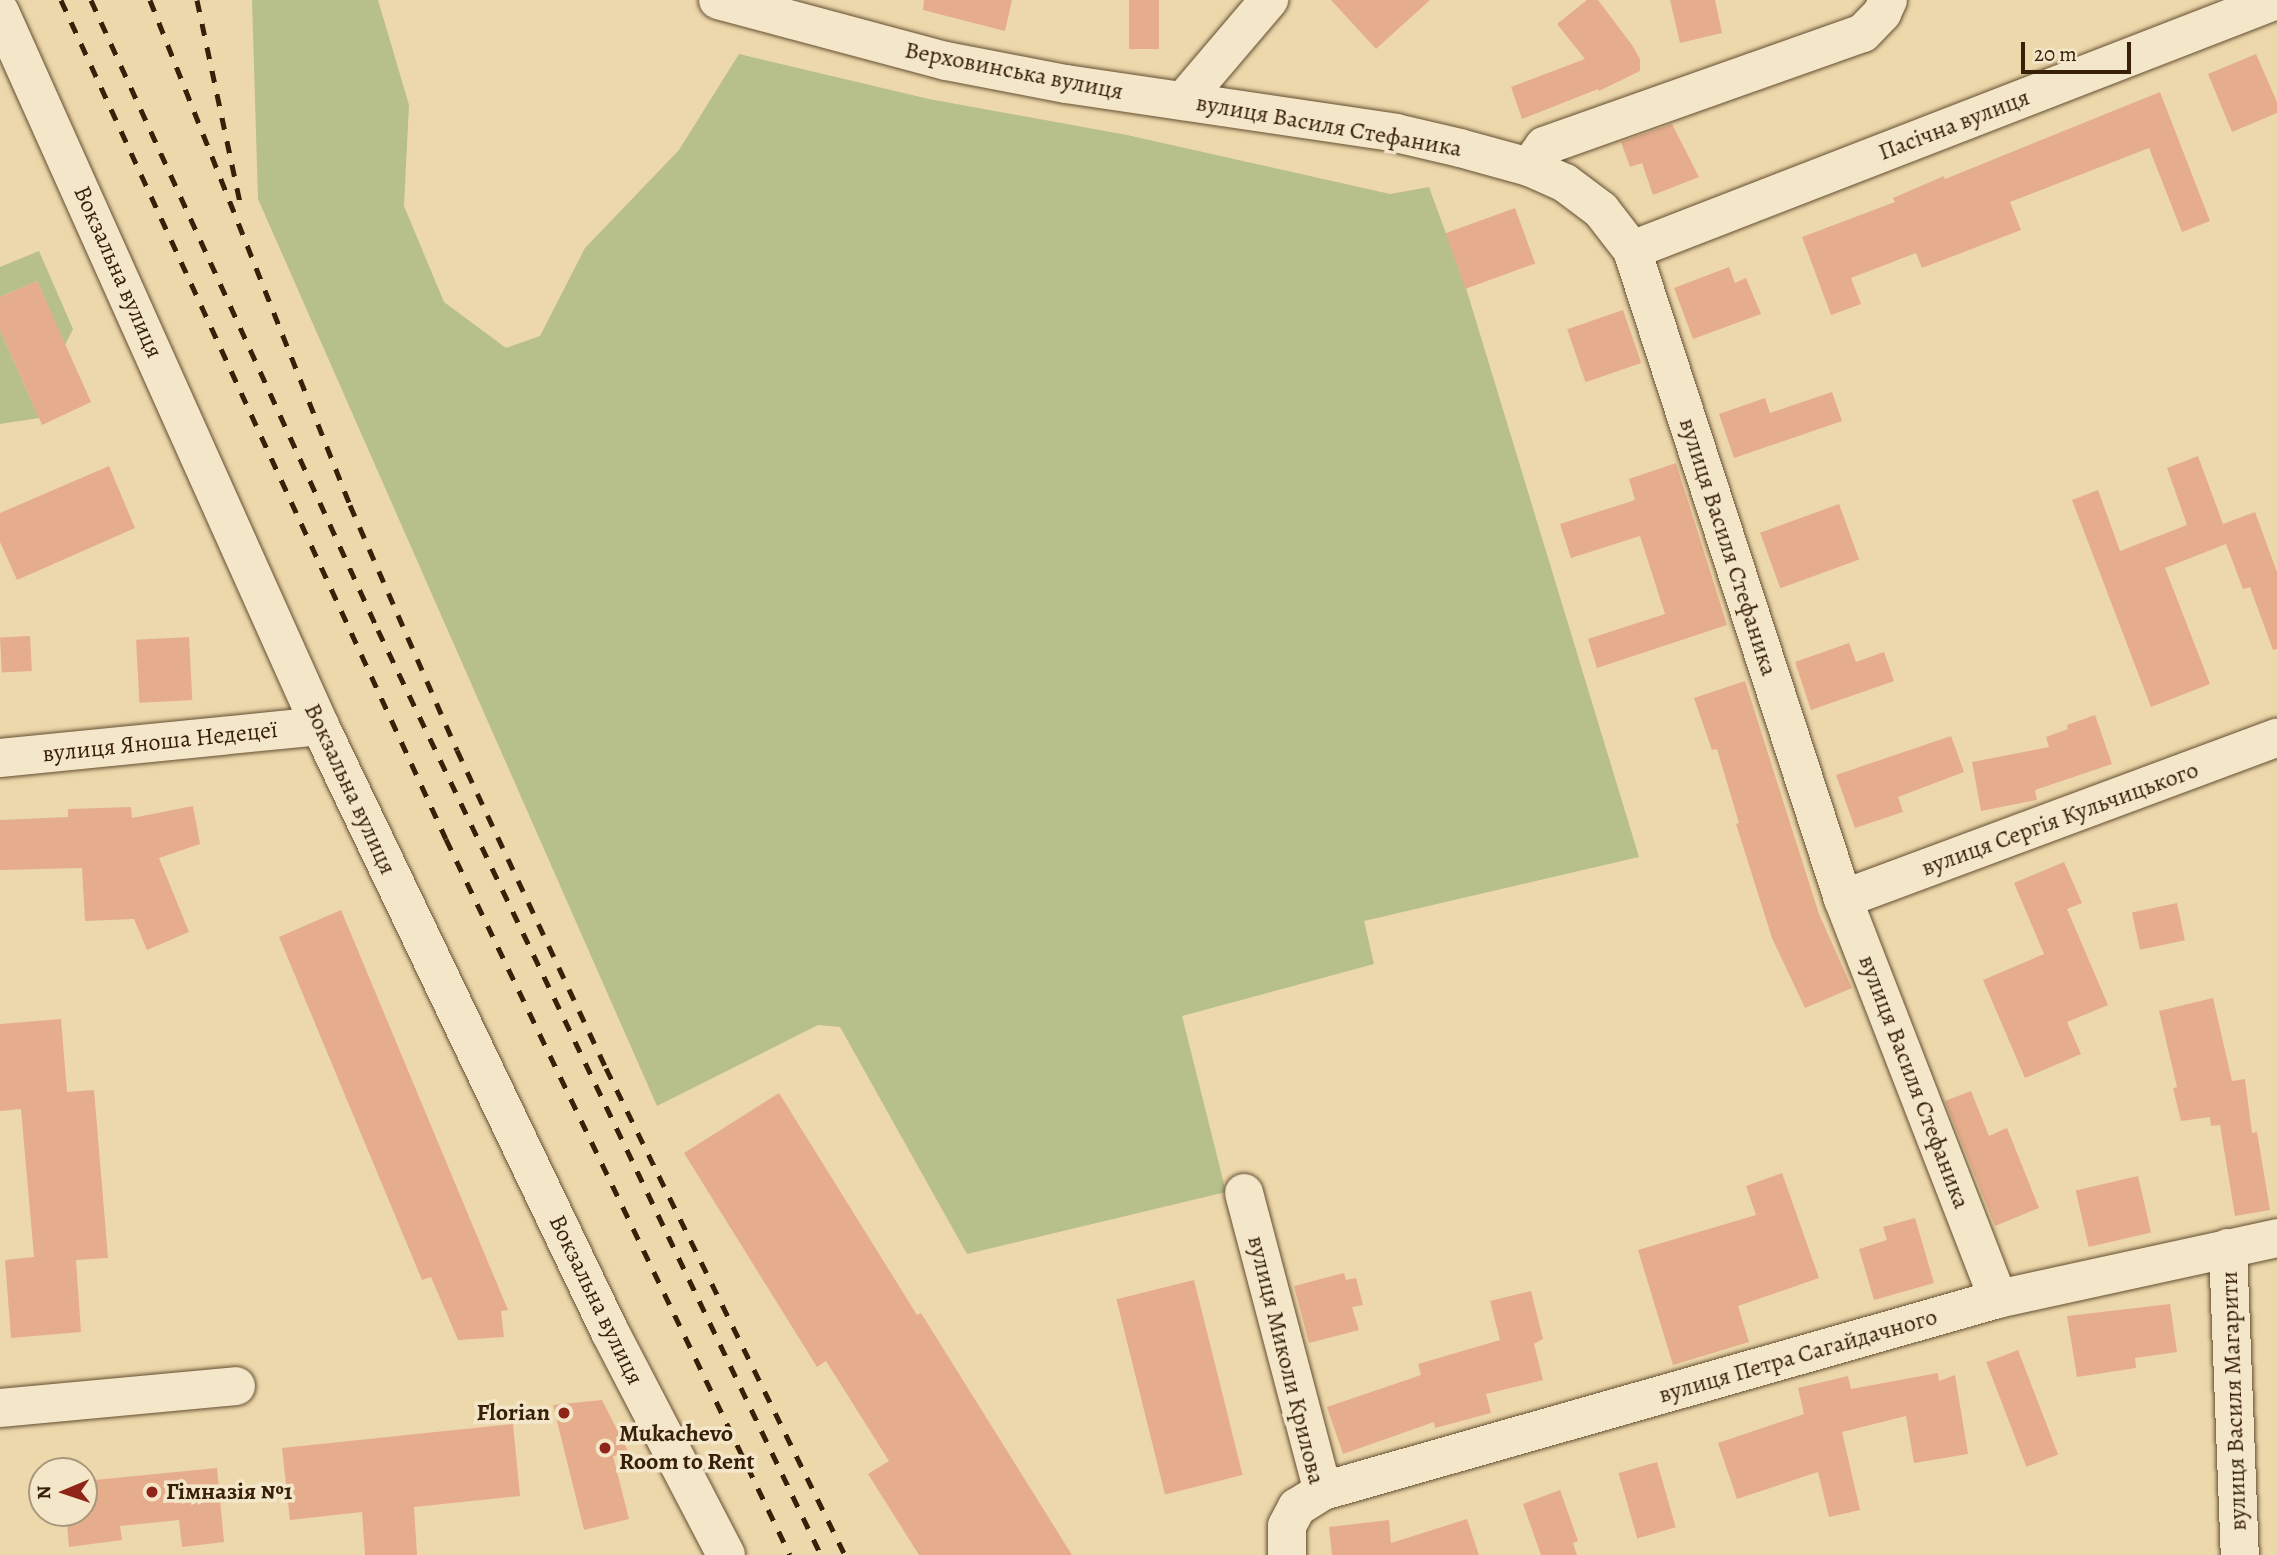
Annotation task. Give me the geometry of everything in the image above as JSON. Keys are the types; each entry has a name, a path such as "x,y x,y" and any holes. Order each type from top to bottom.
{"street":[{"name":"Верховинська вулиця","path":"718,0 946,61 1066,84 1183,102"},
{"path":"1183,102 1269,0"},
{"path":"1529,167 1544,146 1863,33 1882,13 1888,0"},
{"name":"Пасічна вулиця","path":"1632,250 2277,0"},
{"name":"Вокзальна вулиця","path":"0,12 320,726 610,1332 726,1555"},
{"name":"вулиця Василя Стефаника","path":"1183,102 1396,133 1529,167 1565,183 1601,210 1632,250 1843,899 1998,1299"},
{"name":"вулиця Яноша Недецеї","path":"0,758 320,726"},
{"name":"вулиця Сергія Кульчицького","path":"1843,899 2277,738"},
{"name":"вулиця Миколи Крилова","path":"1244,1193 1323,1491 1297,1507 1287,1526 1287,1555"},
{"name":"вулиця Петра Сагайдачного","path":"1323,1491 1998,1299 2277,1238"},
{"name":"вулиця Василя Магарити","path":"2228,1248 2240,1555"},
{"path":"0,1408 236,1386"}],"green space":[{"path":"252,0 378,0 409,105 404,206 444,302 506,348 540,336 585,248 679,150 739,54 929,99 1127,135 1390,194 1429,187 1466,288 1639,857 1364,921 1374,964 1182,1016 1226,1192 967,1254 840,1027 818,1025 657,1106 258,199"},
{"path":"39,251 73,329 65,345 37,281 0,297 0,267"},
{"path":"0,330 39,418 0,424"}],"building":[{"path":"924,0 1012,0 1005,31 923,10"},
{"path":"1129,0 1159,0 1159,49 1129,49"},
{"path":"1331,0 1430,0 1376,49"},
{"path":"1587,0 1598,0 1632,45 1640,59 1640,71 1599,91 1598,89 1522,119 1511,87 1585,59 1557,24"},
{"path":"1670,0 1715,0 1722,33 1680,43"},
{"path":"2256,54 2277,102 2277,113 2232,132 2208,74"},
{"path":"2160,92 2210,221 2182,232 2149,148 2010,202 2021,230 1922,268 1916,253 1851,278 1861,304 1831,315 1802,237 1895,202 1893,198 1944,176 1945,179"},
{"path":"1672,124 1699,177 1653,195 1642,163 1630,167 1621,142"},
{"path":"1515,208 1535,263 1466,289 1445,233"},
{"path":"1729,267 1735,283 1746,278 1761,314 1693,339 1674,288"},
{"path":"37,281 91,402 42,425 0,330 0,297"},
{"path":"1623,310 1641,363 1585,382 1567,329"},
{"path":"1832,392 1842,421 1734,458 1719,414 1765,398 1770,413"},
{"path":"2198,456 2223,524 2255,512 2277,572 2277,649 2273,650 2250,587 2243,589 2226,544 2165,568 2210,684 2151,707 2072,500 2098,490 2120,551 2187,525 2167,468"},
{"path":"1676,463 1727,625 1597,668 1588,639 1665,614 1640,536 1571,558 1560,524 1635,500 1629,479"},
{"path":"109,466 135,528 17,580 0,542 0,513"},
{"path":"1839,504 1859,559 1780,588 1760,533"},
{"path":"30,636 32,671 2,673 0,638"},
{"path":"189,637 192,700 139,703 136,640"},
{"path":"1849,643 1856,662 1884,652 1894,681 1811,710 1795,662"},
{"path":"1745,681 1819,914 1852,988 1805,1008 1772,938 1736,824 1739,823 1717,749 1712,750 1694,698"},
{"path":"2095,715 2112,764 2035,790 2037,800 1981,811 1972,762 2049,747 2046,737 2068,729 2067,725"},
{"path":"1951,736 1964,772 1898,797 1903,812 1855,828 1836,775"},
{"path":"193,806 200,844 159,858 189,932 147,950 134,919 85,921 82,868 0,870 0,820 68,817 68,809 131,807 132,818"},
{"path":"2064,862 2082,903 2067,909 2108,1005 2067,1022 2081,1054 2025,1078 1983,980 2044,954 2014,883"},
{"path":"2177,903 2185,940 2140,950 2132,913"},
{"path":"341,910 508,1310 501,1311 504,1337 458,1340 431,1277 422,1280 279,937"},
{"path":"2213,998 2232,1081 2245,1079 2252,1133 2257,1132 2270,1210 2235,1216 2220,1125 2211,1126 2210,1117 2181,1121 2173,1088 2177,1087 2159,1011"},
{"path":"61,1019 67,1092 94,1090 108,1258 76,1260 81,1332 11,1338 5,1260 34,1257 21,1109 0,1111 0,1024"},
{"path":"1971,1091 1989,1136 2007,1128 2039,1208 1995,1226 1945,1101"},
{"path":"779,1093 917,1315 921,1313 1072,1555 919,1555 868,1474 889,1461 826,1361 817,1367 684,1153"},
{"path":"1782,1173 1819,1278 1738,1306 1749,1342 1673,1365 1638,1250 1756,1215 1746,1186"},
{"path":"2138,1176 2151,1233 2089,1247 2076,1190"},
{"path":"1915,1218 1934,1283 1874,1300 1859,1249 1887,1240 1883,1227"},
{"path":"1344,1273 1346,1280 1356,1278 1363,1305 1352,1307 1359,1330 1309,1343 1294,1286"},
{"path":"1194,1280 1243,1475 1165,1494 1116,1299"},
{"path":"1531,1291 1543,1339 1534,1344 1543,1380 1486,1394 1491,1413 1435,1428 1434,1422 1343,1454 1327,1407 1421,1375 1418,1364 1500,1340 1490,1301"},
{"path":"2170,1304 2177,1352 2135,1358 2136,1368 2077,1377 2067,1316"},
{"path":"2018,1350 2058,1455 2026,1467 1986,1362"},
{"path":"1938,1373 1939,1381 1955,1375 1968,1454 1914,1463 1906,1416 1842,1432 1860,1510 1829,1517 1818,1472 1737,1499 1718,1443 1804,1414 1798,1388 1848,1376 1851,1389"},
{"path":"602,1400 629,1453 613,1456 629,1519 584,1530 553,1405"},
{"path":"513,1424 520,1496 414,1507 417,1555 365,1555 362,1512 290,1520 282,1448"},
{"path":"1657,1462 1676,1527 1637,1538 1619,1473"},
{"path":"217,1468 224,1542 182,1547 179,1520 120,1526 122,1540 69,1547 67,1527 98,1527 98,1480"},
{"path":"1560,1490 1578,1541 1573,1543 1577,1555 1541,1555 1523,1504"},
{"path":"1467,1519 1479,1555 1332,1555 1329,1527 1389,1520 1391,1543"}],"railway":[{"path":"61,0 446,839 790,1555"},
{"path":"91,0 378,630 821,1555"},
{"path":"150,0 350,505 457,750 606,1068 845,1555"},
{"path":"197,0 240,202"}],"place":[{"name":"Florian","path":"564,1413"},
{"name":"Mukachevo Room to Rent","path":"605,1448"},
{"name":"Гімназія №1","path":"152,1492"}]}
